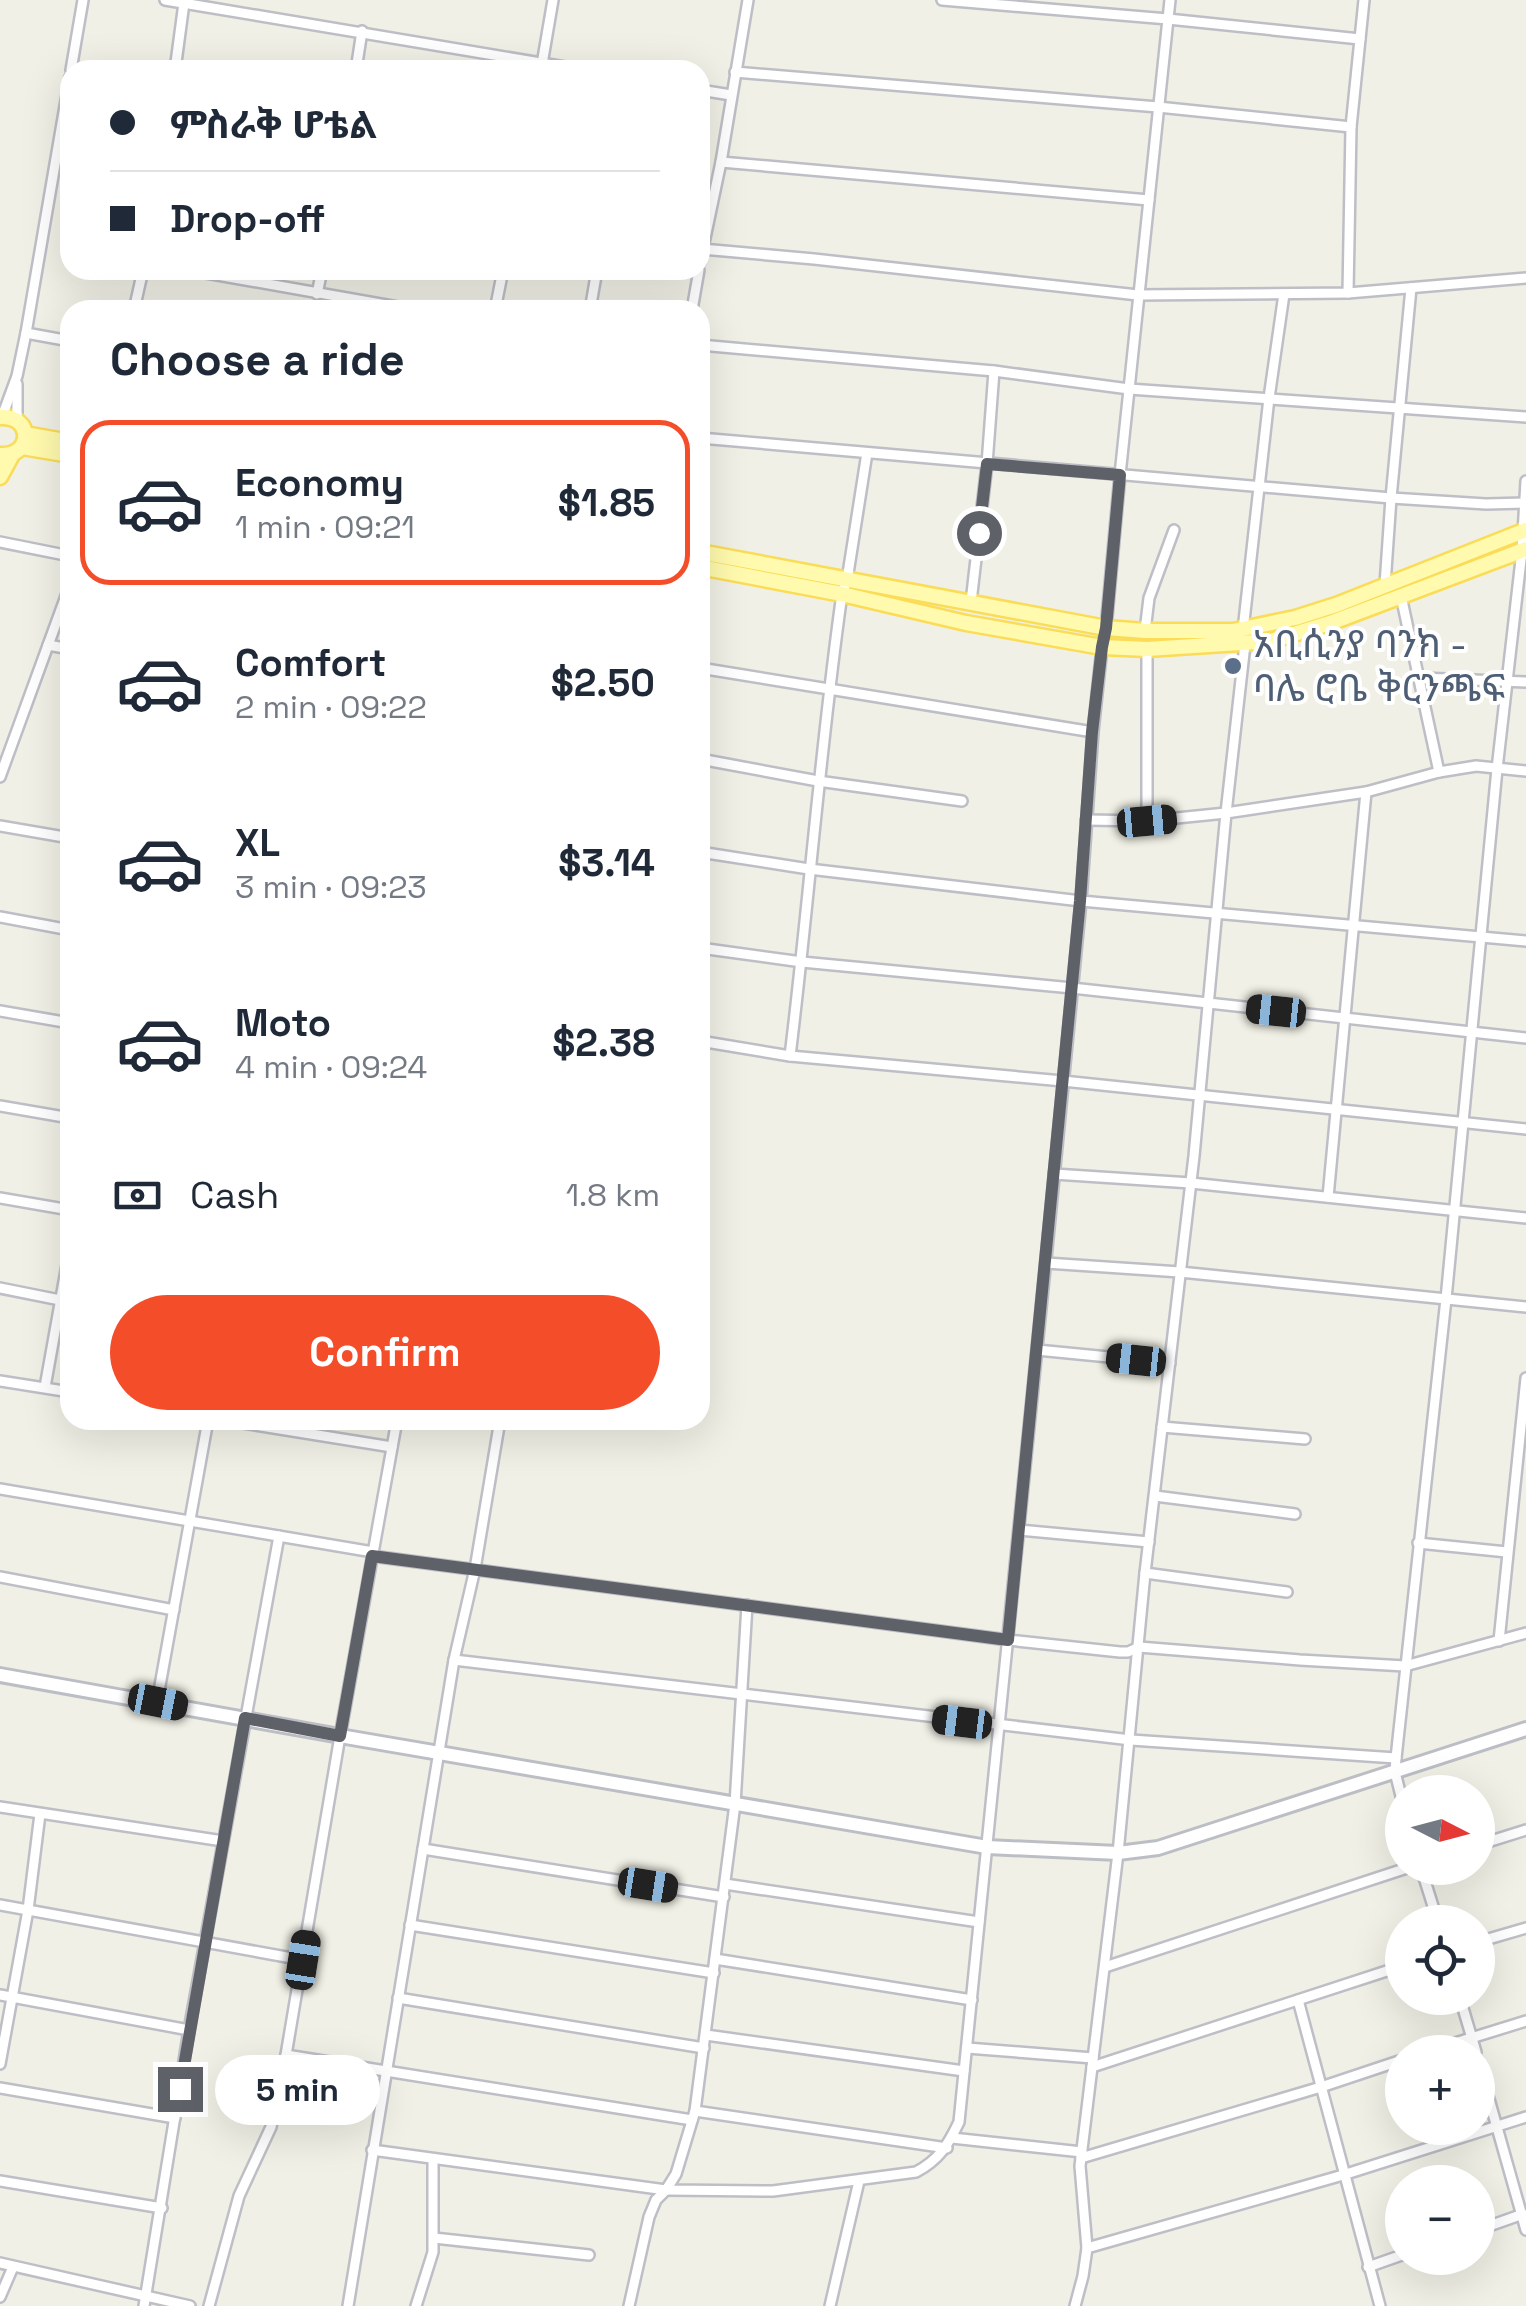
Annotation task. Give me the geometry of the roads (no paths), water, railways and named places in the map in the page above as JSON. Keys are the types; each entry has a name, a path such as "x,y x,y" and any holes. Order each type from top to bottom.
{"main road":[{"path":"11,435 60,441"},
{"path":"11,435 60,452"},
{"path":"0,477 11,435"},
{"path":"710,554 844,587 966,623 1102,647 1147,650 1244,637 1524,531"},
{"path":"710,568 971,602 1106,628 1271,641 1330,623 1524,550"}],"street":[{"path":"73,60 83,0"},
{"path":"164,0 506,60"},
{"path":"543,60 554,0"},
{"path":"710,214 748,0"},
{"path":"942,0 1360,38"},
{"path":"372,2150 666,2190 773,2192 916,2172 932,2163 960,2122 1046,1262 1092,732 1170,0"},
{"path":"1348,293 1351,127 1364,0"},
{"path":"176,60 184,3"},
{"path":"358,60 362,32"},
{"path":"736,72 1351,127"},
{"path":"710,92 732,95"},
{"path":"11,435 60,138"},
{"path":"722,162 1148,200"},
{"path":"710,250 1138,295 1348,293 1526,278"},
{"path":"243,280 354,300"},
{"path":"318,294 320,280"},
{"path":"1386,585 1390,498 1411,288"},
{"path":"1075,2306 1087,2248 1082,2155 1191,1184 1258,486 1284,294"},
{"path":"26,334 60,339"},
{"path":"710,346 994,371 1128,389 1526,417"},
{"path":"971,602 994,371"},
{"path":"710,439 1390,498 1524,503"},
{"path":"790,1056 828,689 867,453"},
{"path":"1398,1775 1405,1666 1446,1299 1496,769 1521,587 1526,481"},
{"path":"1145,631 1150,598 1174,530"},
{"path":"0,542 60,554"},
{"path":"1401,596 1439,772"},
{"path":"0,777 60,612"},
{"path":"48,645 60,647"},
{"path":"1147,650 1147,821"},
{"path":"710,670 1092,732"},
{"path":"1420,678 1526,682"},
{"path":"710,761 962,801"},
{"path":"1086,820 1147,821 1226,813 1366,792 1476,766 1526,772"},
{"path":"1328,1197 1366,792"},
{"path":"0,826 60,836"},
{"path":"710,854 1080,901 1526,940"},
{"path":"0,917 60,928"},
{"path":"710,949 1526,1038"},
{"path":"0,1011 60,1021"},
{"path":"710,1043 790,1056 1526,1129"},
{"path":"0,1106 60,1116"},
{"path":"1054,1174 1526,1218"},
{"path":"0,1198 60,1208"},
{"path":"1046,1262 1526,1307"},
{"path":"0,1288 60,1300"},
{"path":"45,1387 60,1322"},
{"path":"1037,1350 1170,1363"},
{"path":"1499,1641 1526,1378"},
{"path":"0,1381 60,1390"},
{"path":"1162,1427 1305,1439"},
{"path":"158,1702 206,1430"},
{"path":"286,1430 392,1447"},
{"path":"209,2306 239,2196 270,2127 286,2055 395,1430"},
{"path":"348,2306 438,1753 498,1430"},
{"path":"0,1489 475,1569 1120,1652 1139,1647 1405,1666 1526,1633"},
{"path":"1155,1496 1295,1514"},
{"path":"1019,1530 1149,1542"},
{"path":"145,2301 188,2030 279,1536"},
{"path":"1418,1543 1508,1552"},
{"path":"1145,1574 1286,1592"},
{"path":"0,1576 174,1610"},
{"path":"629,2306 649,2217 656,2200 676,2174 694,2115 736,1804 747,1606"},
{"path":"454,1660 999,1726 1396,1765"},
{"path":"0,1675 987,1847 1118,1854 1158,1848 1396,1765 1526,1730"},
{"path":"0,1807 223,1841"},
{"path":"0,2064 28,1910 40,1814"},
{"path":"1495,1840 1526,1830"},
{"path":"422,1849 724,1896"},
{"path":"1105,1967 1385,1875"},
{"path":"725,1884 980,1922"},
{"path":"0,1905 303,1960"},
{"path":"410,1924 714,1972"},
{"path":"1495,1937 1526,1928"},
{"path":"715,1960 972,2000"},
{"path":"967,2048 1093,2063 1385,1972"},
{"path":"0,1995 188,2030"},
{"path":"398,1998 704,2048"},
{"path":"1298,2000 1380,2306"},
{"path":"1481,2035 1526,2021"},
{"path":"706,2036 964,2071"},
{"path":"286,2055 694,2115 1082,2155 1385,2066"},
{"path":"0,2088 175,2118"},
{"path":"1087,2248 1526,2117"},
{"path":"1495,2123 1526,2230"},
{"path":"416,2306 433,2252 433,2158"},
{"path":"0,2181 162,2208"},
{"path":"830,2306 859,2181"},
{"path":"1495,2224 1524,2214"},
{"path":"434,2238 589,2256"},
{"path":"1368,2267 1385,2262"},
{"path":"0,2263 145,2301 190,2306"},
{"path":"0,2297 13,2266"}],"place":[{"name":"አቢሲንያ ባንክ - ባሌ ሮቤ ቅርንጫፍ","path":"1233,666"}]}
